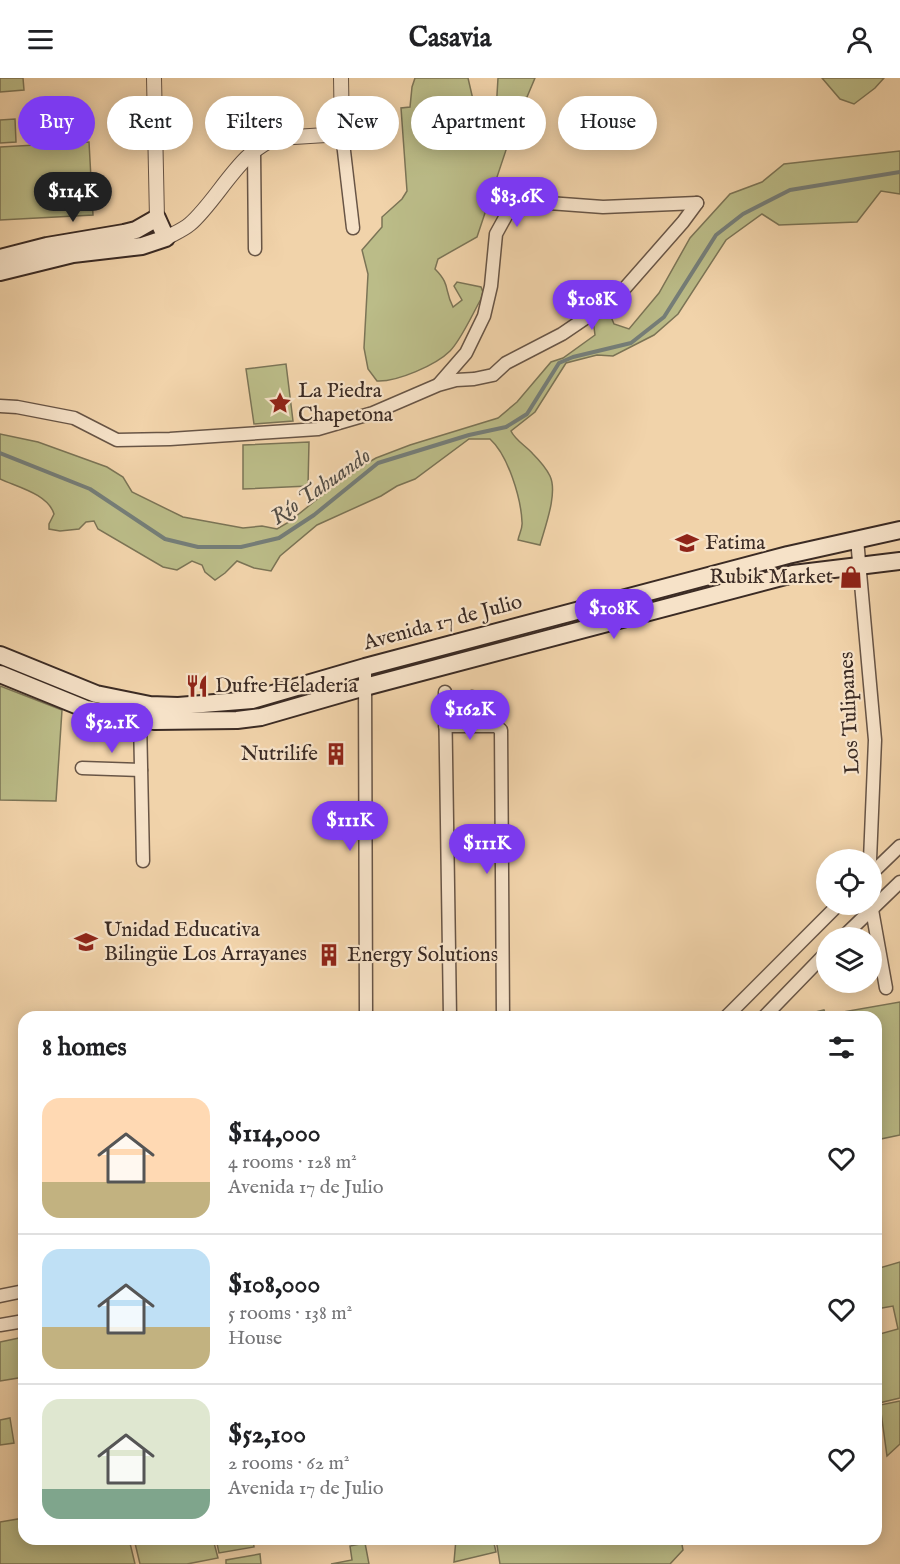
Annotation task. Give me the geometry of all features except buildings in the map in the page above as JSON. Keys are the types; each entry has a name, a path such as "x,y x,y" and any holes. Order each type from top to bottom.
{"main road":[{"path":"0,258 47,246 136,230 157,218 166,238 142,246 74,254 0,272"},
{"name":"Avenida 17 de Julio","path":"0,656 96,694 150,705 178,706 252,700 365,667 788,555 900,530"},
{"name":"Avenida 17 de Julio","path":"0,674 78,706 140,719 154,721 237,720 261,717 365,687 793,574 900,561"}],"street":[{"path":"154,78 157,218"},
{"path":"341,78 341,96"},
{"path":"166,238 189,224 254,151 278,138 316,136"},
{"path":"344,150 353,228"},
{"path":"254,151 255,249"},
{"path":"0,406 74,418 117,440 170,439 318,429 373,413 438,385 492,375 506,363 562,334 618,296 697,203 603,207 535,202 507,214 496,234 491,286 484,316 466,353 438,385"},
{"name":"Los Tulipanes","path":"857,539 875,740 870,849"},
{"path":"365,667 366,1011"},
{"path":"445,692 450,1011"},
{"path":"472,697 473,726"},
{"path":"140,719 143,861"},
{"path":"445,726 496,726 501,730 503,1011"},
{"path":"82,768 141,770"},
{"path":"882,863 900,846"},
{"path":"882,897 900,882"},
{"path":"732,1011 828,915"},
{"path":"852,927 863,915"},
{"path":"873,915 886,988"},
{"path":"770,1011 816,963"},
{"path":"0,1296 18,1293"},
{"path":"0,1326 18,1323"}],"green space":[{"path":"0,78 23,78 24,90 0,92"},
{"path":"415,78 468,78 472,96 411,96"},
{"path":"498,78 535,78 527,96 497,96"},
{"path":"822,78 884,78 854,104 840,99"},
{"path":"411,97 411,150 506,150 477,237 438,259 435,269 445,284 453,307 462,300 454,286 457,282 481,287 483,292 481,299 467,326 450,351 426,367 395,379 377,381 368,369 364,348 368,274 362,250 382,227 382,217 402,199 407,191 401,108 410,107"},
{"path":"15,119 16,142 0,143 0,120"},
{"path":"18,146 18,150 89,150 93,215 0,220 0,147"},
{"path":"900,151 900,194 881,191 857,222 779,225 762,214 726,240 678,314 654,335 613,356 597,355 566,363 535,412 511,431 542,464 552,483 550,510 540,545 518,540 522,524 516,489 508,466 497,446 490,439 469,439 415,479 317,525 280,556 271,571 254,568 237,561 215,580 205,572 202,565 192,561 177,570 163,567 98,529 94,521 86,522 79,529 60,531 49,529 54,514 51,507 39,496 0,479 0,434 38,442 107,467 123,477 132,492 183,517 243,528 262,526 277,529 289,522 348,474 376,458 498,418 517,402 551,362 563,358 595,335 591,305 604,300 614,324 629,329 659,293 690,238 730,194 762,182 784,164"},
{"path":"286,364 293,421 254,424 246,369"},
{"path":"309,442 308,486 243,489 243,445"},
{"path":"0,686 62,710 56,801 0,800"},
{"path":"900,1002 900,1135 882,1139 882,1011 849,1011"},
{"path":"900,1262 900,1398 882,1402 882,1333 898,1329 893,1306 882,1308 882,1267"},
{"path":"18,1338 18,1378 0,1381 0,1342"},
{"path":"900,1401 900,1444 887,1456 882,1420 882,1405"},
{"path":"10,1418 14,1443 0,1445 0,1420"},
{"path":"18,1519 18,1545 130,1545 135,1564 0,1564 0,1522"},
{"path":"135,1545 215,1545 218,1558 187,1564 140,1564"},
{"path":"217,1545 254,1545 254,1547 219,1553"},
{"path":"365,1545 369,1564 331,1564 352,1560 350,1546"},
{"path":"455,1545 494,1545 496,1552 454,1562"},
{"path":"497,1545 682,1545 683,1550 670,1564 500,1564"},
{"path":"260,1554 261,1564 226,1564 226,1560"}],"waterway":[{"name":"Río Tahuando","path":"0,453 90,489 165,539 198,547 241,547 279,538 314,515 378,463 469,435 506,427 527,414 559,363 573,357 631,343 664,317 716,235 743,214 790,190 900,172"}],"place":[{"name":"La Piedra Chapetona","path":"280,403"},
{"name":"Fatima","path":"687,543"},
{"name":"Rubik Market","path":"851,577"},
{"name":"Dufre Heladeria","path":"197,686"},
{"name":"Nutrilife","path":"336,754"},
{"name":"Unidad Educativa Bilingüe Los Arrayanes","path":"86,942"},
{"name":"Energy Solutions","path":"329,955"}]}
